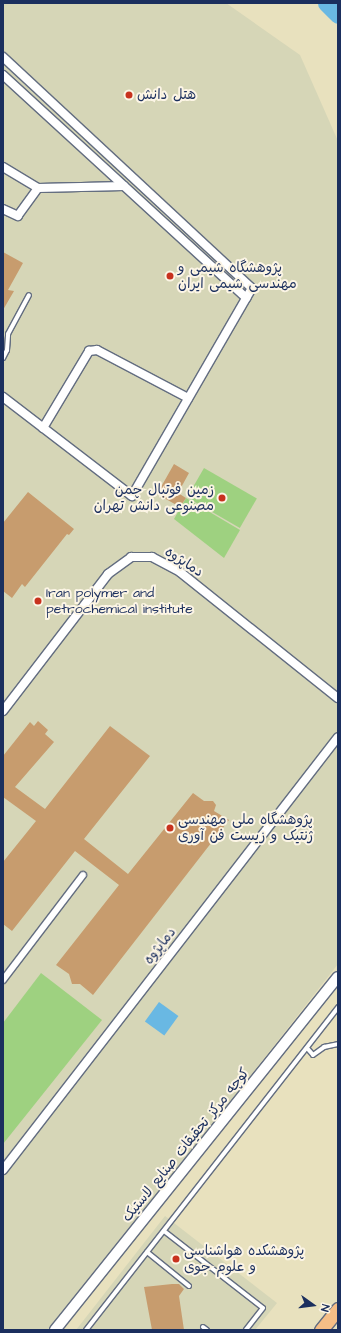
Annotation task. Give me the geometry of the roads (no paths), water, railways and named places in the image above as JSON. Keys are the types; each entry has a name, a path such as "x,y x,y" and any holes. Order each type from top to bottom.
{"highway":[{"path":"321,1330 338,1309"}],"street":[{"path":"3,57 252,288 132,496 3,397"},
{"path":"3,75 246,298"},
{"path":"3,167 38,188 124,186"},
{"path":"3,209 18,216 38,188"},
{"path":"43,428 89,352 97,350 188,398"},
{"name":"دماپژوه","path":"3,711 108,574 131,557 152,557 180,572 338,698"},
{"name":"دماپژوه","path":"3,1170 338,737"},
{"path":"3,980 83,875"},
{"name":"کوچه مرکز تحقیقات صنایع لاستیک","path":"55,1330 338,977"}],"lane":[{"path":"3,358 7,350 8,334 29,295"},
{"path":"86,1330 338,1007"},
{"path":"307,1048 313,1055 324,1047 338,1044"},
{"path":"164,1231 263,1308 246,1330"},
{"path":"147,1252 189,1286"}],"water":[{"path":"159,1002 178,1016 164,1036 145,1021"}],"waterway":[{"path":"326,3 338,15"}],"place":[{"name":"هتل دانش","path":"129,95"},
{"name":"پژوهشگاه شیمی و مهندسی شیمی ایران","path":"170,276"},
{"name":"زمین فوتبال چمن مصنوعی دانش تهران","path":"222,498"},
{"name":"Iran polymer and petrochemical institute","path":"38,601"},
{"name":"پژوهشگاه ملی مهندسی ژنتیک و زیست فن آوری","path":"170,828"},
{"name":"پژوهشکده هواشناسی و علوم جوی","path":"176,1259"}]}
